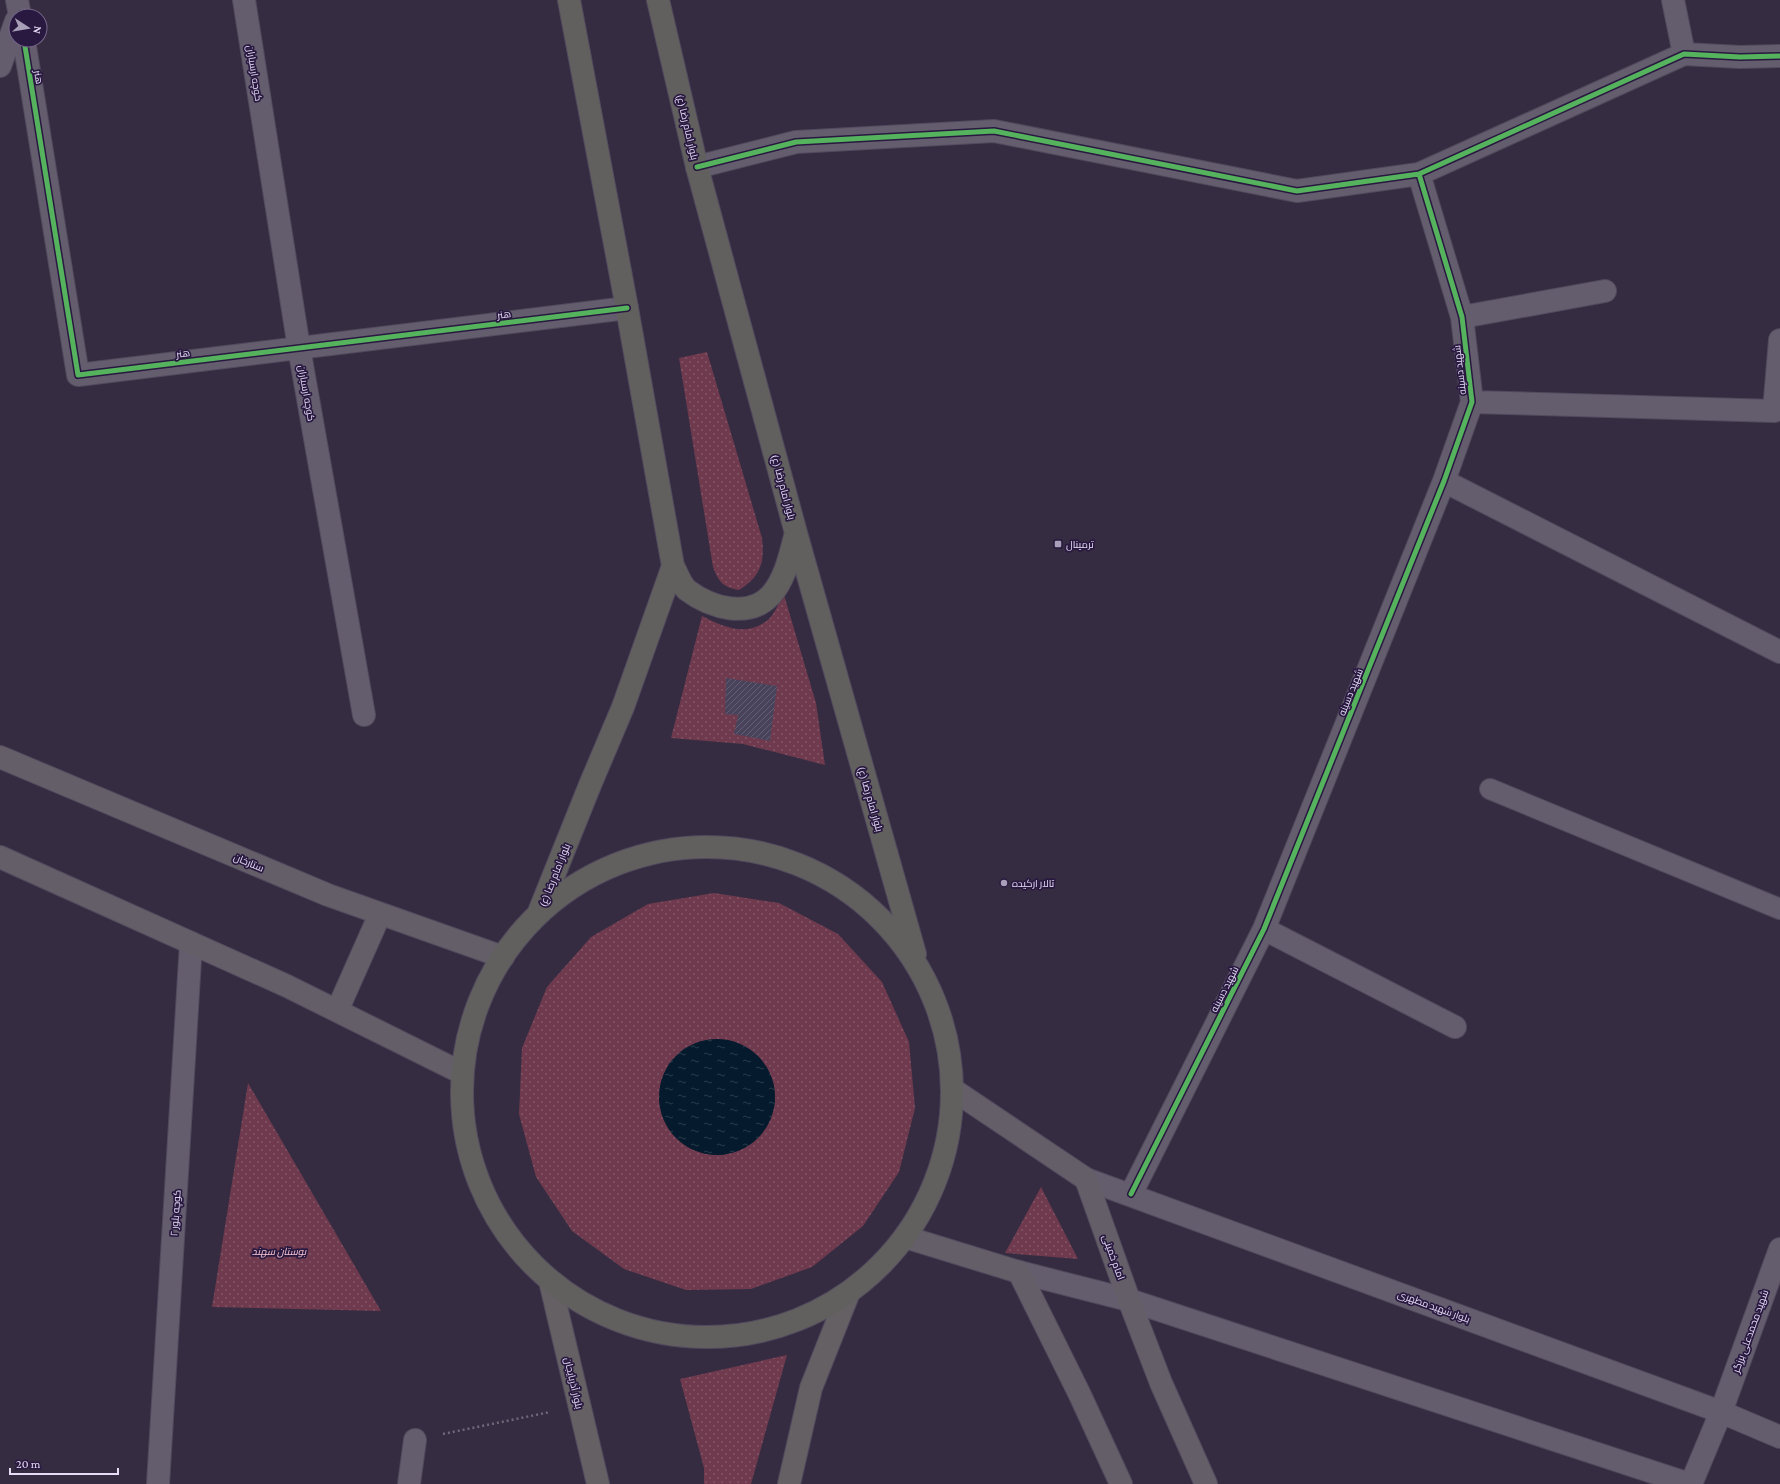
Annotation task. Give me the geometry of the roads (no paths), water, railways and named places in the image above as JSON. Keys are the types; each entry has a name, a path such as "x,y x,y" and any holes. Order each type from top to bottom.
{"highway":[{"name":"بلوار امام رضا (ع)","path":"538,914 623,707 673,566 627,308 569,0"},
{"name":"بلوار امام رضا (ع)","path":"658,0 697,167 796,533 920,971"},
{"path":"673,566 686,589 712,604 743,610 760,604 771,595 780,583 796,533"},
{"path":"699,847 743,849 786,860 827,878 864,903 895,934 920,971 940,1019 948,1050 952,1089 949,1128 940,1167 926,1203 905,1237 879,1267 849,1292 815,1313 777,1328 738,1336 698,1338 658,1334 619,1322 583,1304 550,1281 522,1254 500,1224 482,1190 470,1154 462,1113 462,1072 478,1007 503,957 538,914 573,886 620,863 655,852 699,847"}],"main road":[{"name":"ستارخان","path":"0,757 328,895 503,957"},
{"path":"0,857 287,986 462,1072"},
{"path":"337,1011 380,914"},
{"path":"952,1089 1086,1179"},
{"name":"امام خمینی","path":"1086,1179 1129,1300 1161,1382 1206,1484"},
{"path":"905,1237 1019,1272 1080,1395 1121,1484"},
{"name":"بلوار آذربایجان","path":"550,1281 598,1484"},
{"path":"789,1484 811,1388 849,1292"}],"street":[{"name":"کوچه ارسباران","path":"244,0 299,348 364,715"},
{"path":"1673,0 1684,54"},
{"path":"0,66 8,42"},
{"name":"هنر","path":"25,48 78,375 627,308"},
{"path":"697,167 796,142 994,131 1297,191 1419,174 1684,54 1740,57 1780,56"},
{"name":"شهید دسینه","path":"1131,1194 1264,929 1444,481 1472,402 1462,317 1419,174"},
{"path":"1462,317 1605,291"},
{"path":"1472,402 1777,410 1780,340"},
{"path":"1444,481 1780,652"},
{"path":"1264,929 1455,1027"},
{"name":"کوچه بلور ۲","path":"158,1484 192,943"},
{"name":"بلوار شهید مطهری","path":"1086,1179 1131,1194 1721,1412 1780,1437"},
{"name":"شهید محمدعلی برزگر","path":"1690,1484 1721,1412 1780,1249"},
{"path":"1019,1272 1129,1300 1690,1484"},
{"path":"409,1484 415,1440"}],"lane":[{"path":"1490,789 1780,909"}],"water":[{"path":"717,1039 728,1040 739,1044 758,1056 770,1075 774,1086 774,1108 770,1119 758,1138 739,1150 728,1154 717,1155 706,1154 695,1150 676,1138 664,1119 660,1108 659,1097 660,1086 664,1075 676,1056 695,1044 706,1040"}],"place":[{"name":"ترمینال","path":"1058,544"},
{"name":"تالار ارکیده","path":"1004,883"}],"park label":[{"name":"بوستان سهند","path":"279,1251"}]}
